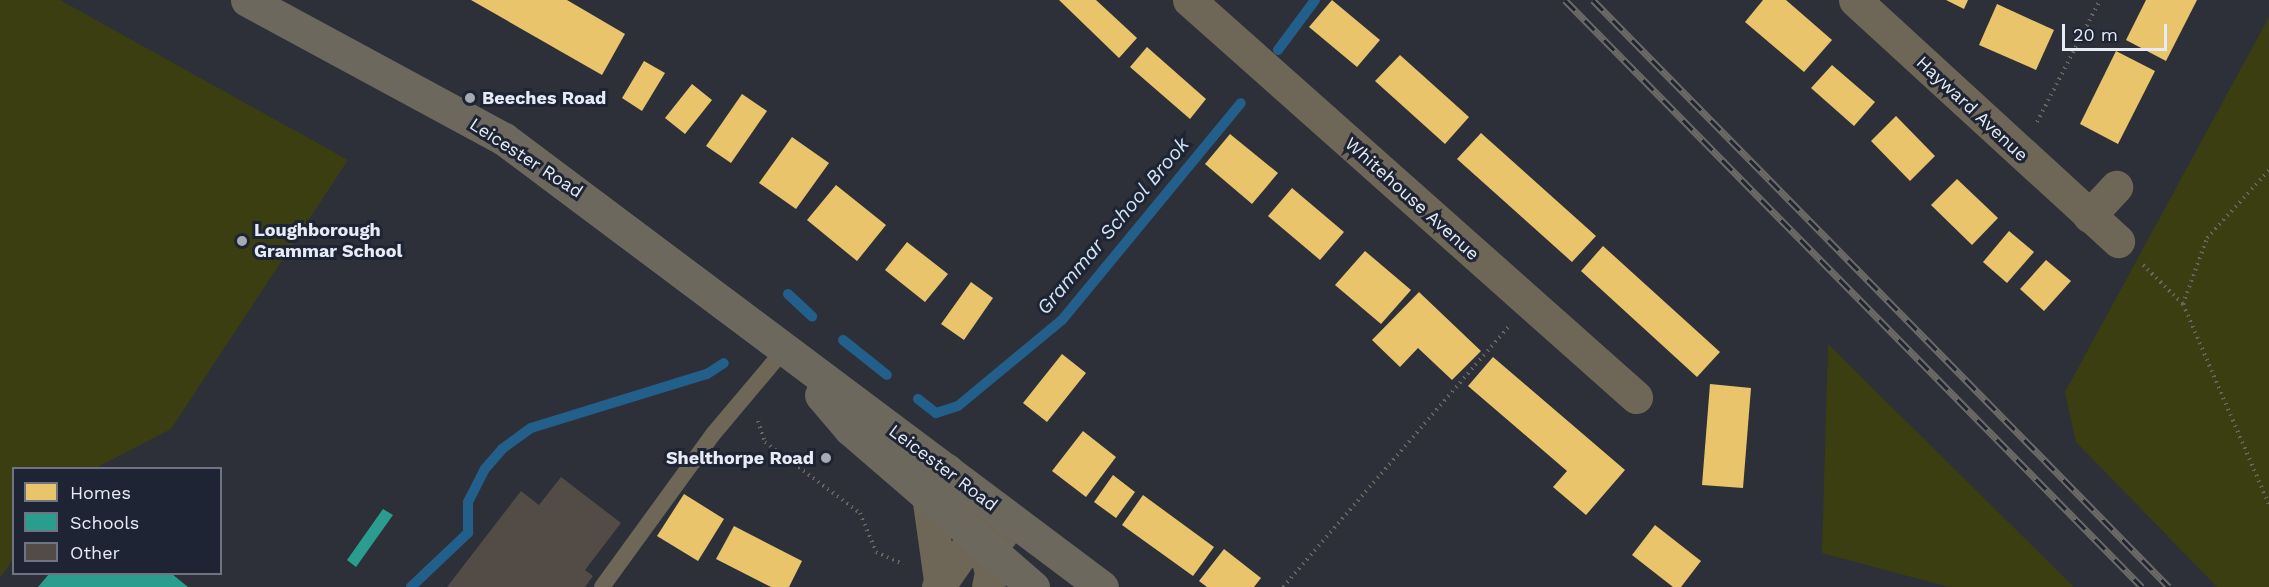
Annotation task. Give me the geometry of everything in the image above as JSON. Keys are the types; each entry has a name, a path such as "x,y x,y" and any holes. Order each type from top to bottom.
{"highway":[{"name":"Leicester Road","path":"247,0 504,139 585,197 783,351 938,483 1036,538 1102,587"},
{"name":"Leicester Road","path":"982,542 1033,587"}],"street":[{"name":"Whitehouse Avenue","path":"1189,0 1636,397"},
{"name":"Hayward Avenue","path":"1855,0 2020,155 2118,242"},
{"path":"2089,216 2116,187"},
{"path":"938,483 967,504 991,572 988,587"},
{"path":"938,483 939,584"},
{"path":"939,584 961,554 982,542 1005,533 1036,538"}],"lane":[{"path":"602,587 748,392 783,351"}],"path":[{"path":"2020,155 2100,0"},
{"path":"2183,304 2207,238 2269,170"},
{"path":"2118,242 2183,304 2269,505"},
{"path":"1282,587 1529,303"},
{"path":"748,392 765,442 860,513 876,552 939,584"}],"green space":[{"path":"0,0 60,0 348,160 171,429 98,467 12,467 12,560 0,578"},
{"path":"2269,17 2269,587 2217,587 2076,442 2065,392"},
{"path":"1828,344 2074,587 1949,587 1822,553"}],"building: Homes":[{"path":"471,0 567,0 625,34 602,75"},
{"path":"1059,0 1096,0 1137,38 1119,58"},
{"path":"1332,0 1380,40 1357,67 1309,27"},
{"path":"1763,0 1786,0 1832,40 1804,72 1745,22"},
{"path":"1946,0 1968,0 1964,9"},
{"path":"2146,0 2197,0 2166,61 2126,40"},
{"path":"1997,4 2054,30 2036,70 1979,45"},
{"path":"1147,47 1206,99 1190,119 1130,67"},
{"path":"2116,51 2155,71 2118,144 2080,124"},
{"path":"1400,55 1469,117 1445,144 1375,81"},
{"path":"644,61 665,73 642,111 622,98"},
{"path":"1832,65 1875,102 1854,126 1811,88"},
{"path":"692,84 712,100 685,134 665,118"},
{"path":"742,94 767,111 731,163 706,146"},
{"path":"1896,116 1935,156 1910,181 1871,141"},
{"path":"1481,133 1596,236 1572,262 1457,159"},
{"path":"1230,134 1278,173 1252,204 1205,164"},
{"path":"792,137 829,163 796,209 759,183"},
{"path":"1957,179 1998,218 1972,245 1931,205"},
{"path":"836,185 886,225 857,261 807,220"},
{"path":"1292,188 1344,232 1320,260 1268,216"},
{"path":"2009,231 2034,252 2007,283 1983,262"},
{"path":"907,242 948,274 925,302 885,270"},
{"path":"1603,246 1720,352 1697,377 1581,271"},
{"path":"1365,251 1411,290 1381,324 1335,285"},
{"path":"2046,260 2071,281 2044,311 2020,289"},
{"path":"971,282 993,298 964,340 941,324"},
{"path":"1419,292 1481,351 1452,380 1418,348 1400,367 1372,340"},
{"path":"1062,354 1086,373 1047,422 1023,403"},
{"path":"1493,357 1625,470 1586,515 1553,487 1567,471 1468,386"},
{"path":"1710,384 1751,388 1743,488 1702,485"},
{"path":"1083,431 1116,457 1086,497 1052,471"},
{"path":"1113,475 1135,492 1116,518 1094,502"},
{"path":"684,494 724,519 698,561 657,536"},
{"path":"1143,495 1214,547 1193,576 1122,525"},
{"path":"1655,525 1701,561 1681,587 1673,587 1632,555"},
{"path":"734,526 802,561 789,587 771,587 716,559"},
{"path":"1224,549 1261,578 1254,587 1207,587 1199,581"}],"building: Schools":[{"path":"383,509 393,515 356,567 347,560"},
{"path":"48,575 173,575 188,587 38,587"}],"building: Other":[{"path":"561,477 621,523 585,570 593,576 585,587 447,587 521,491 539,505"}],"waterway":[{"name":"Grammar School Brook","path":"1278,50 1315,0"},
{"name":"Grammar School Brook","path":"918,399 936,413 958,406 1062,320 1241,103"},
{"name":"Grammar School Brook","path":"788,294 812,316"},
{"name":"Grammar School Brook","path":"843,340 887,375"},
{"name":"Grammar School Brook","path":"411,587 468,533 468,502 484,470 502,449 531,428 707,374 724,363"}],"railway":[{"path":"1565,0 2142,587"},
{"path":"1593,0 2169,587"}],"place":[{"name":"Beeches Road","path":"470,98"},
{"name":"Loughborough Grammar School","path":"242,241"},
{"name":"Shelthorpe Road","path":"826,458"}]}
